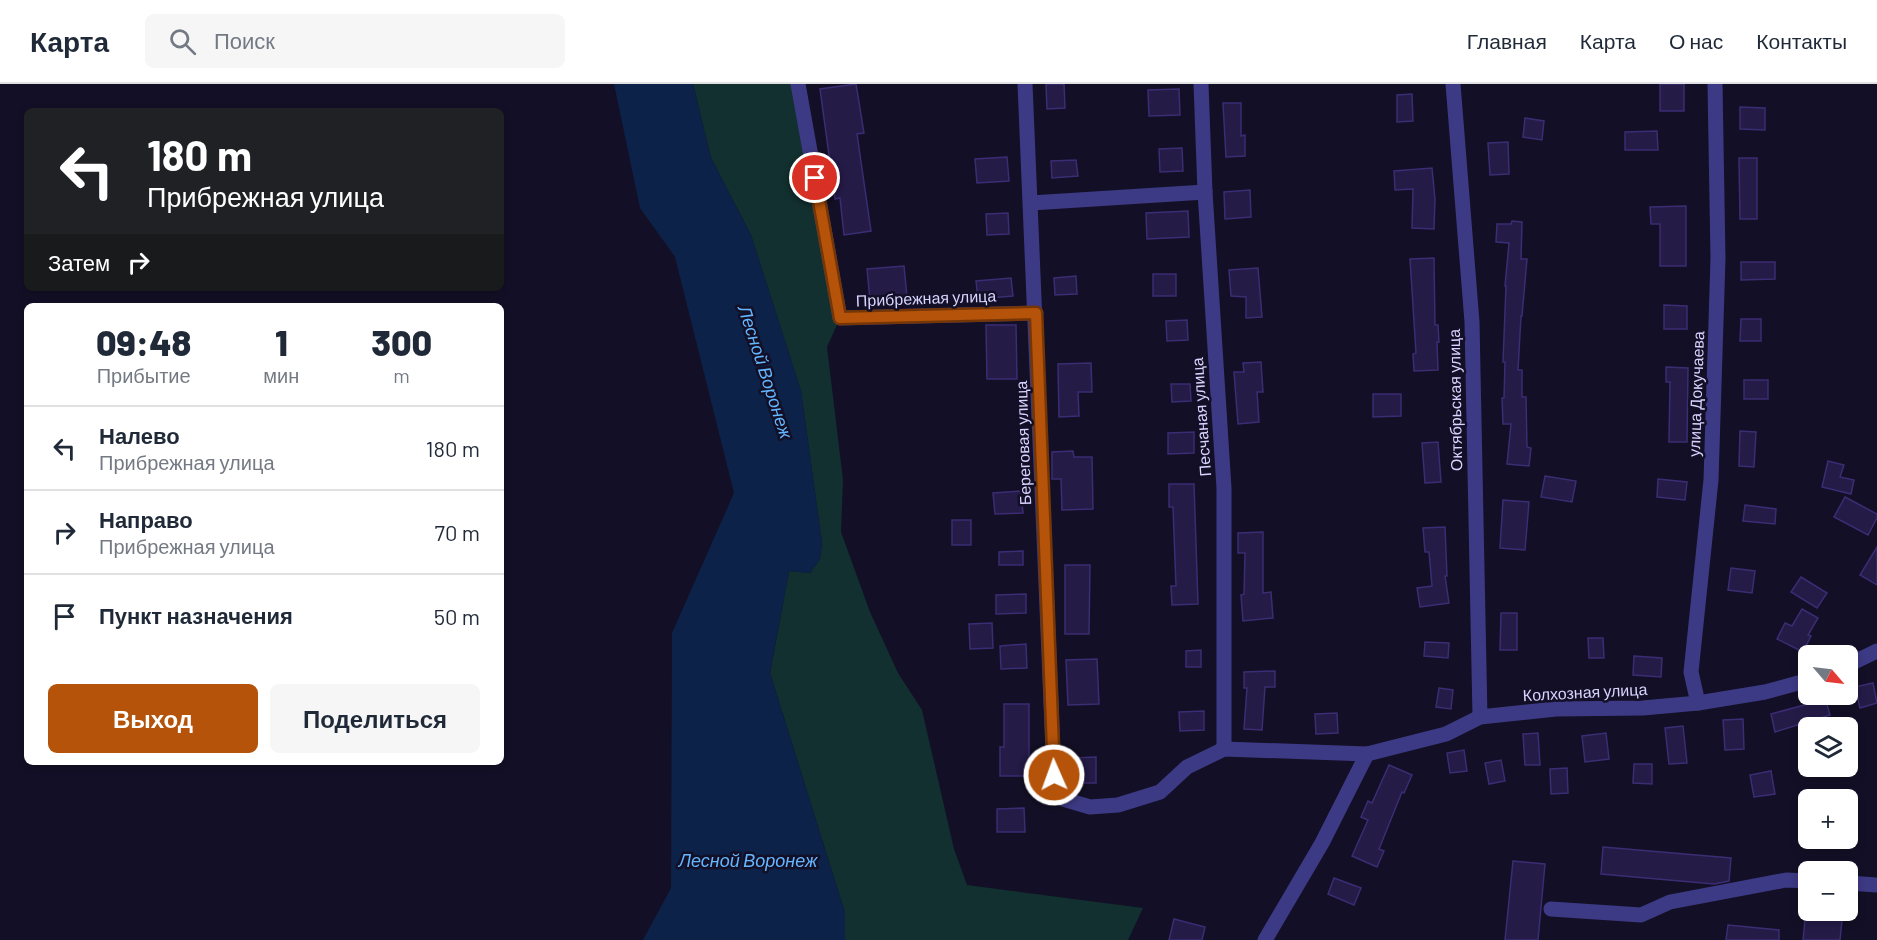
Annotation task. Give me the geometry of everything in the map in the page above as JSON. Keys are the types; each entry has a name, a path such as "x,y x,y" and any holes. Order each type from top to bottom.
{"street":[{"name":"Прибрежная улица","path":"798,84 840,318 1036,313"},
{"name":"Береговая улица","path":"1025,84 1054,775 1063,799 1090,807 1118,805 1160,792 1187,767 1224,749"},
{"name":"Песчаная улица","path":"1201,84 1205,192 1224,488 1224,749"},
{"name":"Октябрьская улица","path":"1453,84 1472,322 1480,717"},
{"name":"улица Докучаева","path":"1698,702 1691,672 1711,480 1718,258 1715,84"},
{"path":"1031,203 1205,192"},
{"path":"1858,660 1877,651"},
{"name":"Колхозная улица","path":"1224,749 1367,754 1446,734 1480,717 1556,709 1643,708 1765,692 1798,683"},
{"path":"1265,940 1322,843 1367,754"},
{"path":"1551,909 1641,915 1670,902 1786,879 1798,880"},
{"path":"1858,884 1877,885"}],"green space":[{"path":"693,84 798,84 840,318 827,347 843,480 841,532 870,612 898,673 922,710 954,849 967,885 1143,908 1128,940 845,940 845,913 770,673 789,571 810,573 820,559 822,543 801,391 751,235 711,158"}],"water":[{"name":"Лесной Воронеж","path":"614,84 693,84 711,158 751,235 801,391 822,543 820,559 810,573 789,571 770,673 845,913 845,940 643,940 671,888 672,633 734,493 675,257 640,208"}],"building":[{"path":"856,84 864,133 857,134 871,231 844,235 840,198 835,199 820,89"},
{"path":"1046,84 1064,84 1065,108 1047,109"},
{"path":"1660,84 1684,84 1684,111 1660,111"},
{"path":"1179,89 1180,115 1149,116 1148,90"},
{"path":"1412,94 1413,121 1397,122 1397,95"},
{"path":"1223,103 1241,103 1241,136 1245,135 1245,156 1226,157"},
{"path":"1740,107 1765,108 1765,130 1740,129"},
{"path":"1525,118 1544,121 1542,140 1523,137"},
{"path":"1657,131 1658,150 1625,150 1625,132"},
{"path":"1508,142 1509,174 1490,175 1488,143"},
{"path":"1182,148 1183,171 1160,172 1159,149"},
{"path":"1007,157 1009,181 977,183 975,159"},
{"path":"1739,158 1757,158 1757,219 1740,219"},
{"path":"1076,160 1078,176 1052,178 1051,161"},
{"path":"1432,168 1435,199 1434,229 1412,228 1413,189 1395,190 1394,171"},
{"path":"1250,190 1251,217 1225,219 1224,192"},
{"path":"1686,206 1686,266 1660,266 1660,224 1651,224 1650,207"},
{"path":"1188,211 1189,237 1147,239 1146,213"},
{"path":"1008,213 1009,234 987,235 986,214"},
{"path":"1512,221 1522,222 1521,259 1527,259 1518,370 1522,370 1522,397 1526,397 1527,447 1531,448 1529,466 1507,464 1511,424 1503,424 1505,286 1509,243 1496,242 1497,224 1511,224"},
{"path":"1434,258 1435,325 1438,325 1439,342 1437,342 1438,370 1414,371 1413,354 1416,353 1410,259"},
{"path":"1741,262 1775,262 1775,279 1741,280"},
{"path":"904,266 907,297 870,300 867,269"},
{"path":"1258,268 1262,317 1246,318 1246,297 1231,296 1229,270"},
{"path":"1153,274 1176,274 1176,296 1153,296"},
{"path":"1076,276 1077,294 1055,295 1054,278"},
{"path":"1011,278 1013,296 978,299 976,281"},
{"path":"1664,305 1687,306 1687,329 1664,329"},
{"path":"1741,319 1761,319 1761,341 1740,341"},
{"path":"1187,320 1188,340 1167,341 1166,321"},
{"path":"986,325 1016,325 1017,379 987,379"},
{"path":"1261,362 1263,392 1257,392 1259,422 1238,424 1234,372 1244,372 1243,363"},
{"path":"1091,363 1092,392 1078,392 1079,416 1059,417 1058,364"},
{"path":"1666,367 1688,368 1687,442 1669,442 1670,382 1666,382"},
{"path":"1744,380 1768,380 1768,399 1744,399"},
{"path":"1171,384 1190,384 1191,401 1172,402"},
{"path":"1373,394 1401,394 1401,416 1373,417"},
{"path":"1740,431 1756,432 1754,467 1739,466"},
{"path":"1194,432 1194,453 1168,454 1168,433"},
{"path":"1438,442 1441,482 1425,483 1422,443"},
{"path":"1073,451 1074,457 1092,457 1093,509 1062,510 1061,479 1052,479 1052,452"},
{"path":"1828,461 1844,465 1840,477 1854,480 1851,494 1822,487"},
{"path":"1545,476 1576,481 1572,502 1541,497"},
{"path":"1658,479 1687,482 1685,500 1657,497"},
{"path":"1169,484 1194,484 1198,604 1172,605 1171,586 1176,586 1173,507 1169,507"},
{"path":"1021,491 1023,513 995,514 993,493"},
{"path":"1845,497 1877,514 1868,535 1834,517"},
{"path":"1503,500 1529,502 1525,550 1500,548"},
{"path":"1745,505 1776,509 1775,524 1743,521"},
{"path":"952,520 971,520 971,545 952,545"},
{"path":"1445,527 1447,576 1445,576 1449,603 1420,607 1417,588 1432,586 1429,552 1425,552 1423,528"},
{"path":"1263,532 1263,593 1271,592 1273,618 1243,621 1241,595 1244,594 1245,553 1238,553 1238,533"},
{"path":"1877,547 1877,585 1860,575"},
{"path":"1023,551 1023,565 999,565 999,552"},
{"path":"1065,565 1090,565 1089,634 1065,634"},
{"path":"1731,568 1755,571 1752,593 1728,590"},
{"path":"1801,577 1827,593 1817,608 1791,592"},
{"path":"1026,594 1026,613 996,614 996,595"},
{"path":"1802,609 1818,618 1808,635 1811,636 1806,645 1798,645 1798,650 1777,639 1785,623 1792,626"},
{"path":"1501,613 1517,613 1517,650 1500,650"},
{"path":"992,623 993,648 970,649 969,624"},
{"path":"1588,638 1603,638 1604,658 1589,658"},
{"path":"1425,642 1449,643 1448,658 1424,656"},
{"path":"1026,644 1027,668 1001,669 1000,646"},
{"path":"1201,650 1201,667 1186,667 1186,651"},
{"path":"1634,656 1662,658 1661,677 1633,675"},
{"path":"1097,659 1099,704 1068,705 1066,660"},
{"path":"1275,671 1275,687 1265,687 1262,730 1244,729 1247,688 1244,688 1244,672"},
{"path":"1873,683 1877,703 1860,708 1858,686"},
{"path":"1439,688 1453,690 1451,709 1436,707"},
{"path":"1004,704 1029,704 1029,776 1000,776 1000,747 1004,747"},
{"path":"1804,705 1827,705 1830,715 1798,717 1798,725 1775,732 1771,714"},
{"path":"1204,711 1204,730 1180,731 1179,712"},
{"path":"1337,713 1338,733 1316,734 1315,714"},
{"path":"1743,719 1744,749 1725,750 1723,720"},
{"path":"1683,726 1687,763 1669,764 1665,728"},
{"path":"1538,733 1540,765 1525,765 1523,734"},
{"path":"1606,733 1609,759 1585,762 1582,736"},
{"path":"1464,750 1467,771 1450,773 1447,753"},
{"path":"1096,757 1096,783 1072,783 1072,758"},
{"path":"1501,760 1505,781 1489,784 1485,763"},
{"path":"1634,764 1652,764 1652,784 1633,783"},
{"path":"1389,765 1412,775 1404,793 1402,792 1379,849 1384,851 1377,867 1352,856 1368,820 1361,817 1368,801 1372,803"},
{"path":"1567,768 1568,793 1551,794 1550,769"},
{"path":"1771,771 1775,794 1754,797 1750,775"},
{"path":"1024,808 1025,832 997,832 997,809"},
{"path":"1603,847 1731,858 1729,881 1714,884 1601,874"},
{"path":"1513,861 1545,864 1538,940 1505,940"},
{"path":"1334,878 1361,888 1354,905 1328,894"},
{"path":"1174,919 1205,927 1202,940 1169,940"},
{"path":"1805,921 1842,921 1840,940 1803,940"},
{"path":"1728,925 1779,930 1779,940 1726,940"}],"route":[{"path":"815,178 840,318 1036,313 1054,775"}]}
